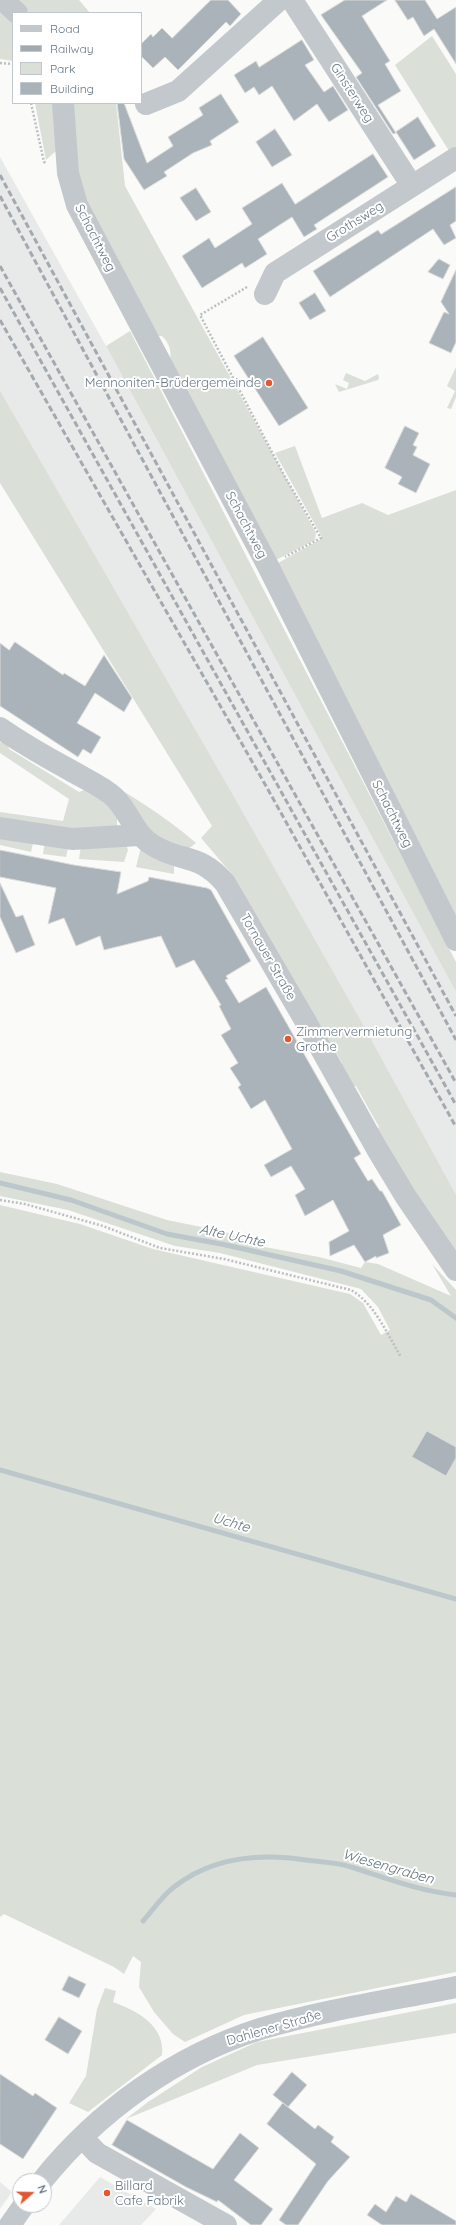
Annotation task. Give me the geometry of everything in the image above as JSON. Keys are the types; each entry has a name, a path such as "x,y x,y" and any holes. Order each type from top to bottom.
{"street":[{"path":"3,0 16,12"},
{"path":"146,104 178,92 279,0"},
{"name":"Ginsterweg","path":"292,0 412,186"},
{"name":"Schachtweg","path":"63,104 68,173 77,205 268,566 456,940"},
{"name":"Grothsweg","path":"275,273 456,158"},
{"path":"265,294 275,273"},
{"name":"Tornauer Straße","path":"0,728 23,744 102,788 123,807 139,835 154,846 204,864 225,883 306,1022 376,1149 406,1197 456,1270"},
{"path":"0,828 72,839 139,835"},
{"name":"Dahlener Straße","path":"49,2173 82,2137 116,2107 159,2076 221,2044 260,2030 312,2016 456,1987"},
{"path":"82,2137 97,2153 226,2225"},
{"path":"10,2225 18,2213"}],"path":[{"path":"0,62 12,64"},
{"path":"31,104 44,162 68,173"},
{"path":"268,566 321,538 285,476 200,315 238,291 275,273"},
{"path":"0,1200 25,1204 103,1226 160,1248 224,1259 351,1290 361,1296 371,1308 401,1358"}],"shaded area":[{"path":"0,157 106,346 456,992 456,1209 0,406"},
{"name":"Billard Cafe Fabrik","path":"100,2177 156,2209 141,2225 59,2225"},
{"path":"0,2182 12,2192 0,2209"}],"green space":[{"path":"15,0 79,0 89,12 29,12"},
{"path":"0,6 12,18 12,61 0,59"},
{"path":"432,36 456,74 456,151 451,154 395,65"},
{"path":"35,104 57,104 57,150 46,160"},
{"path":"69,104 116,104 125,186 316,533 315,540 274,560 169,366 169,346 162,336 156,336 80,201"},
{"path":"130,331 456,962 456,992 106,346"},
{"path":"456,367 456,397 451,409 447,408 455,391 447,386"},
{"path":"346,373 365,381 378,374 379,378 378,380 339,392 335,384 347,389 349,383 343,380"},
{"path":"0,391 234,797 362,1023 456,1195 456,1264 375,1131 379,1127 356,1086 348,1086 341,1072 342,1063 230,872 201,838 212,826 0,483"},
{"path":"295,446 322,518 362,503 388,515 456,490 456,923 278,563 321,539 321,535 275,453"},
{"path":"3,740 7,742 9,749 79,792 87,789 117,813 117,827 104,834 0,820 0,812 63,821 69,799 0,753 0,743"},
{"path":"92,772 159,814 196,843 187,850 158,840"},
{"path":"0,833 34,839 31,852 0,845"},
{"path":"45,841 69,844 66,857 43,854"},
{"path":"125,842 128,850 124,862 79,859 81,846"},
{"path":"141,847 174,861 174,874 136,867"},
{"path":"0,1172 57,1184 167,1220 226,1232 259,1246 319,1257 361,1268 365,1262 378,1264 451,1296 432,1264 456,1290 456,1972 244,2015 185,2042 173,2034 154,2012 139,1987 141,1962 133,1956 124,1974 114,1967 4,1914 0,1917 0,1205 80,1224 153,1249 350,1294 363,1303 381,1335 390,1330 378,1307 361,1289 220,1253 175,1246 68,1210 0,1196"},
{"path":"105,1988 116,1991 113,2002 140,2015 154,2028 162,2045 162,2055 88,2112 69,2103 86,2076 97,2009"},
{"path":"456,2003 456,2033 257,2065 126,2119 148,2102 202,2067 257,2042"}],"building":[{"path":"211,0 228,0 241,14 230,26 226,22 178,70 165,57 153,68 142,57 142,43 151,34 153,37 162,28 172,38"},
{"path":"345,0 387,0 362,16 390,61 385,64 401,91 378,105 396,133 393,134 356,77 362,73 321,15"},
{"path":"395,0 425,0 437,19 456,7 456,64 434,29 424,36 413,17 408,20"},
{"path":"302,40 314,60 305,65 324,92 333,86 348,110 329,122 317,104 294,121 272,86 259,95 254,87 245,93 234,75 256,61 259,67"},
{"path":"221,94 239,122 210,141 212,145 193,153 164,172 167,176 144,190 124,159 117,104 124,104 147,163 173,146 168,137 203,115 199,108"},
{"path":"418,117 436,146 414,160 396,132"},
{"path":"275,129 292,155 272,167 256,142"},
{"path":"373,154 388,177 314,225 317,229 304,237 292,217 258,239 267,254 245,268 242,263 202,288 182,256 209,238 215,248 252,224 242,208 282,183 295,204"},
{"path":"456,187 456,221 450,225 456,238 444,245 433,229 330,297 313,271 378,230 381,234"},
{"path":"196,188 211,212 196,221 180,198"},
{"path":"439,259 450,265 443,279 428,272"},
{"path":"456,270 456,342 451,353 429,343 444,312 449,314 441,302"},
{"path":"315,293 326,311 310,320 299,303"},
{"name":"Mennoniten-Brüdergemeinde","path":"263,337 308,408 279,426 234,356"},
{"path":"405,426 419,433 413,445 417,447 413,455 430,464 416,493 398,484 402,477 385,468"},
{"path":"15,642 63,675 64,673 85,686 104,655 132,698 124,712 95,693 77,723 101,737 91,754 83,749 78,757 0,706 0,643 9,650"},
{"path":"0,850 74,865 121,872 117,894 148,881 149,877 211,890 251,961 226,976 228,979 225,980 239,1003 266,987 361,1154 354,1158 368,1181 372,1179 380,1191 382,1191 401,1225 383,1235 389,1253 376,1258 376,1256 365,1262 354,1245 330,1256 329,1242 349,1231 333,1200 305,1216 295,1195 305,1189 291,1166 271,1177 264,1165 292,1149 265,1100 251,1109 238,1087 241,1085 230,1068 238,1063 221,1035 231,1029 219,1006 221,1005 194,960 176,968 161,936 104,950 100,936 76,946 64,918 48,924 56,888 0,877"},
{"path":"0,883 16,917 23,915 35,945 16,953 0,917"},
{"path":"427,1431 456,1447 456,1458 446,1476 412,1457"},
{"path":"69,1976 86,1984 79,1998 62,1990"},
{"path":"59,2017 82,2031 68,2054 45,2040"},
{"path":"292,2072 307,2085 288,2107 273,2095"},
{"path":"0,2074 33,2096 35,2093 57,2108 23,2159 0,2144"},
{"path":"283,2103 315,2129 318,2125 334,2137 331,2142 350,2157 328,2181 298,2225 286,2225 279,2220 316,2164 267,2124"},
{"path":"127,2120 213,2169 240,2133 259,2148 234,2180 273,2209 261,2225 251,2225 218,2200 217,2202 186,2187 112,2145"},
{"path":"411,2194 456,2221 456,2225 382,2225 367,2215 375,2204 386,2212 396,2196 406,2202"}],"waterway":[{"name":"Alte Uchte","path":"0,1183 71,1200 167,1234 226,1245 341,1271 431,1300 456,1318"},
{"name":"Uchte","path":"0,1470 456,1599"},
{"name":"Wiesengraben","path":"143,1921 174,1887 189,1877 220,1863 254,1858 289,1858 346,1865 390,1880 456,1895"}],"railway":[{"path":"0,175 456,1016"},
{"path":"0,196 456,1040"},
{"path":"0,266 456,1083"},
{"path":"0,288 456,1105"},
{"path":"0,320 266,786 456,1127"}],"place":[{"name":"Mennoniten-Brüdergemeinde","path":"269,383"},
{"name":"Zimmervermietung Grothe","path":"288,1039"},
{"name":"Billard Cafe Fabrik","path":"107,2193"}]}
